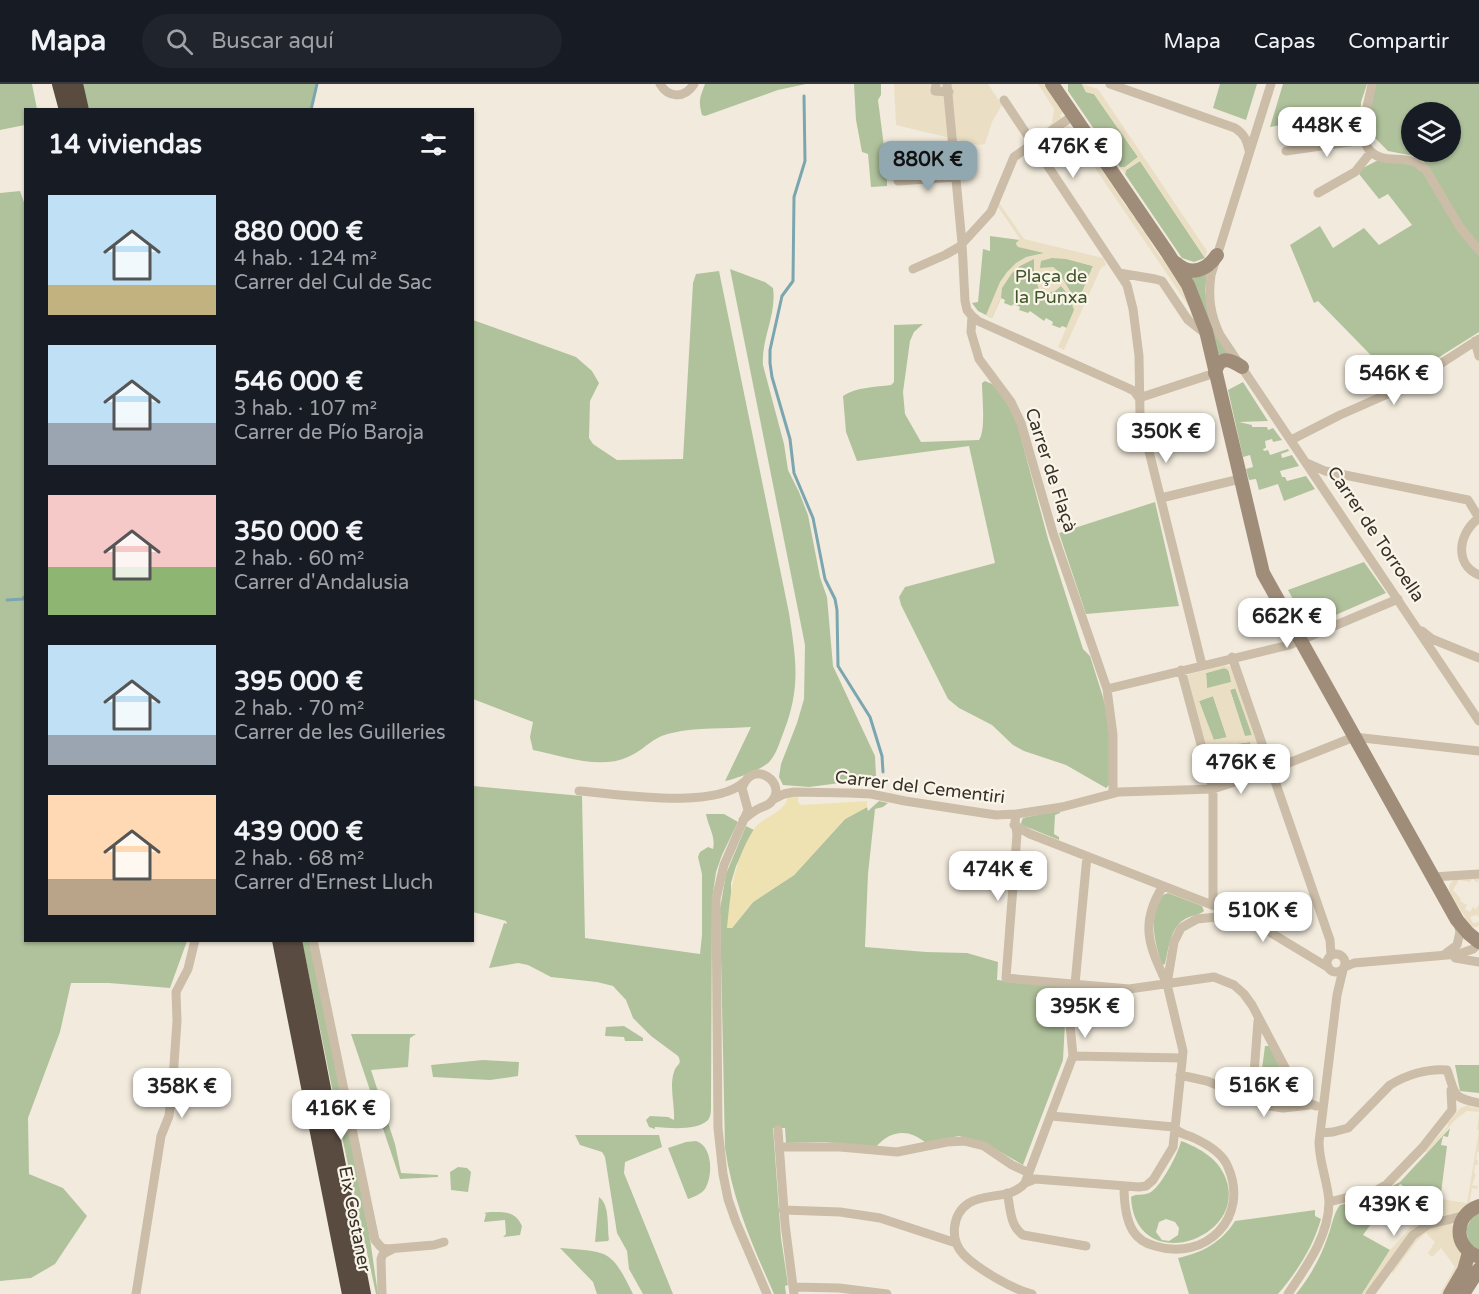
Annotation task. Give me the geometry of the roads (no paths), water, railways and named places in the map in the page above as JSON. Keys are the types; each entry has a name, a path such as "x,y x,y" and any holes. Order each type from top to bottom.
{"highway":[{"path":"60,84 66,108"},
{"path":"75,84 81,108"},
{"name":"Eix Costaner","path":"280,942 350,1294"},
{"name":"Eix Costaner","path":"294,942 363,1294"},
{"path":"343,1195 352,1207 370,1294"},
{"path":"342,1260 340,1274 343,1294"}],"street":[{"path":"660,84 667,92 677,95 688,92 694,84"},
{"name":"Carrer de Flaçà","path":"936,84 935,91 948,88 965,301 967,310 972,316 971,332 979,359 1011,402 1021,423 1053,533 1107,689 1113,735 1113,793"},
{"path":"996,815 1017,827 1260,925 1336,964 1440,957 1468,952 1479,943 1459,923 1263,573 1207,336 1192,293 1059,90 1052,84"},
{"path":"1110,84 1235,128 1246,140 1249,150"},
{"name":"Carrer de Torroella","path":"1271,84 1211,275 1209,289 1211,313 1220,335 1479,722"},
{"path":"1372,84 1365,147 1382,158 1406,159 1420,164 1426,170 1461,229 1479,250"},
{"path":"1004,100 1127,285 1133,309 1139,356 1140,415 1202,665"},
{"path":"913,268 958,247 992,212 1014,157 1074,115"},
{"path":"1286,151 1364,140"},
{"path":"1318,193 1355,172 1371,153"},
{"path":"898,180 956,177"},
{"path":"1172,260 1181,268 1194,271 1207,267 1217,255"},
{"path":"1119,273 1162,282 1188,320 1207,336"},
{"path":"972,316 1128,388 1134,391 1139,398"},
{"path":"1291,440 1340,415 1406,386 1477,340 1479,356"},
{"path":"1215,373 1216,366 1224,360 1230,360 1242,368"},
{"path":"1139,398 1215,373"},
{"path":"1306,463 1325,471 1468,500 1479,518 1467,528 1462,543 1466,564 1479,575"},
{"path":"1161,498 1239,479"},
{"path":"1107,689 1289,645 1398,599"},
{"path":"1412,621 1432,639 1479,658"},
{"path":"1232,657 1330,940 1338,983 1320,1107 1319,1153 1329,1202 1326,1224 1321,1238 1288,1294"},
{"path":"1181,670 1213,789 1209,908 1203,918"},
{"path":"1354,736 1479,751"},
{"name":"Carrer del Cementiri","path":"774,799 794,792 871,794 996,815 1016,814 1062,807 1113,793 1213,789 1271,770 1354,736"},
{"path":"579,791 668,799 724,793 734,790 753,775 763,774 772,780 775,786 774,799 767,806 743,820"},
{"path":"744,782 744,799 748,810 724,865 716,899 718,1128 728,1199 767,1294"},
{"name":"Carrer del Cementiri","path":"775,786 794,792"},
{"path":"724,793 744,799 754,807 760,808"},
{"path":"1016,814 1006,978 1129,989 1202,978 1224,979 1244,994 1304,1101 1320,1107"},
{"path":"1075,984 1087,856"},
{"path":"1433,877 1479,874"},
{"path":"1025,1293 1008,1285 964,1255 956,1243 954,1231 955,1221 966,1206 978,1199 1015,1191 1035,1179 1144,1187 1149,1185 1173,1147 1183,1051 1167,984 1151,950 1148,930 1153,903 1163,886"},
{"path":"1167,984 1170,958 1177,934 1188,924 1203,918 1236,915"},
{"path":"1440,957 1452,951 1457,945 1460,932 1459,923"},
{"path":"136,1294 161,1136 169,1116 177,1021 176,992 188,969 195,942"},
{"path":"313,942 375,1240 381,1248 444,1242"},
{"path":"1440,957 1479,962"},
{"path":"1252,1100 1258,1018"},
{"path":"1025,1183 1073,1056 1070,1024"},
{"path":"1256,1051 1260,1044 1272,1044"},
{"path":"1073,1056 1182,1058"},
{"path":"1320,1133 1348,1128 1380,1094 1397,1080 1445,1069 1448,1071 1453,1106 1448,1115"},
{"path":"1180,1075 1207,1081 1252,1100 1283,1108 1307,1104 1320,1107"},
{"path":"1450,1083 1455,1095 1467,1101 1479,1103"},
{"path":"1283,1108 1294,1102 1298,1092"},
{"path":"1329,1202 1377,1190 1386,1185 1422,1148 1448,1115 1457,1106 1467,1101"},
{"path":"1051,1116 1174,1127 1182,1134 1193,1137 1217,1152 1228,1165 1234,1195 1231,1211 1223,1229 1207,1242 1183,1250 1167,1250 1151,1245 1134,1233 1128,1222 1124,1186"},
{"path":"778,1130 783,1210 793,1291 839,1288 887,1294"},
{"path":"779,1147 840,1147 897,1152 964,1141 984,1146 1012,1166 1029,1173"},
{"path":"1007,1194 1012,1221 1023,1235 1086,1246"},
{"path":"1450,1294 1474,1255 1461,1241 1462,1222 1479,1206"},
{"path":"783,1210 840,1212 880,1218 956,1243"},
{"path":"1370,1294 1413,1235 1428,1224 1445,1219 1462,1222"},
{"path":"382,1294 381,1259 383,1254 394,1248"},
{"path":"1463,1294 1479,1269"}],"waterway":[{"path":"311,108 317,84"},
{"path":"804,96 805,161 794,197 793,281 782,296 770,350 770,363 790,439 794,473 813,518 825,579 835,599 838,666 870,717 882,756 883,772"},
{"path":"7,600 24,598"}],"park label":[{"name":"Plaça de la Punxa","path":"1051,286"}]}
